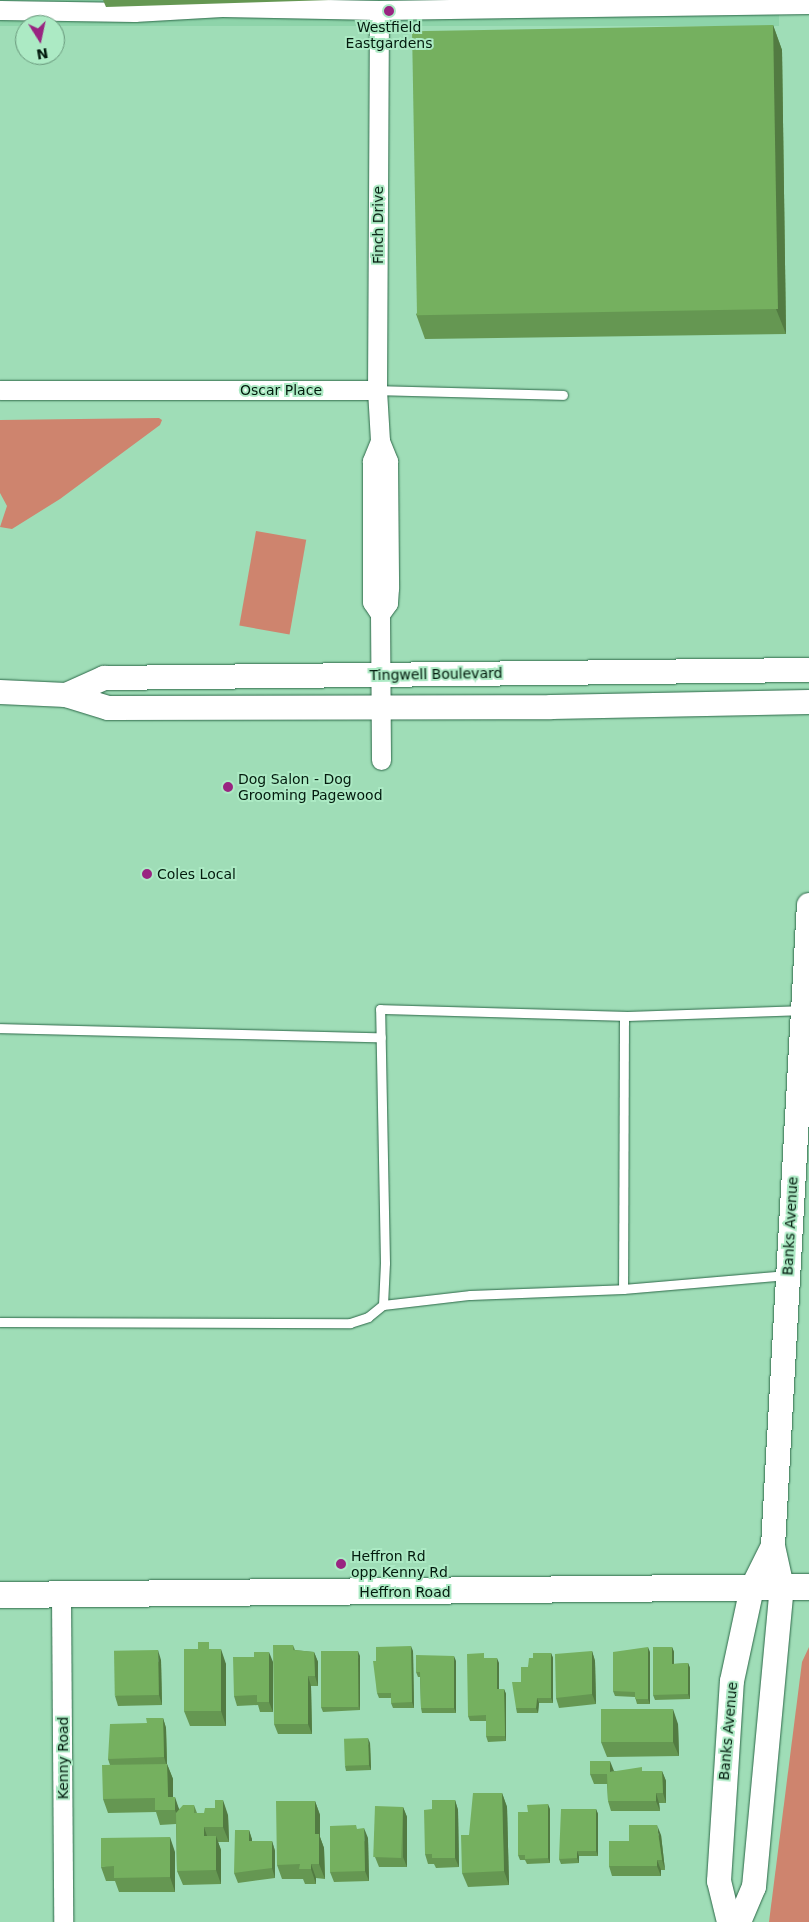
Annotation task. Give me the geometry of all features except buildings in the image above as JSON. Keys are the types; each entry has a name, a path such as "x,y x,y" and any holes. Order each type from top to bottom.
{"main road":[{"name":"Heffron Road","path":"0,1595 809,1587"}],"street":[{"path":"0,10 134,12 222,7 379,10 809,4"},
{"name":"Finch Drive","path":"379,10 377,390 380,441 388,461 389,588 388,603 380,614 381,760"},
{"name":"Oscar Place","path":"0,390 377,390"},
{"name":"Tingwell Boulevard","path":"66,695 104,678 809,670"},
{"name":"Tingwell Boulevard","path":"0,692 66,695 108,708 551,707 809,702"},
{"name":"Banks Avenue","path":"739,1922 754,1887 782,1587 773,1546 809,905"},
{"name":"Banks Avenue","path":"729,1922 719,1881 724,1767 732,1681 752,1588 773,1546"},
{"name":"Kenny Road","path":"61,1595 63,1922"}],"lane":[{"name":"Oscar Place","path":"377,390 562,395"},
{"path":"383,1305 380,1009 624,1016 802,1010"},
{"path":"624,1016 624,1289"},
{"path":"0,1028 381,1037"},
{"path":"0,1322 350,1323 368,1317 383,1305 470,1295 624,1289 787,1275"}],"shaded area":[{"name":"Westfield Eastgardens","path":"0,0 779,0 779,26 65,26 65,15 15,15 15,26 0,26"},
{"path":"159,418 162,420 160,425 60,499 12,529 0,527 7,506 0,493 0,420"},
{"path":"256,531 306,540 290,634 239,626"},
{"path":"809,1647 809,1922 769,1922 802,1662"}],"place":[{"name":"Westfield Eastgardens","path":"389,11"},
{"name":"Dog Salon - Dog Grooming Pagewood","path":"228,787"},
{"name":"Coles Local","path":"147,874"},
{"name":"Heffron Rd opp Kenny Rd","path":"341,1564"}]}
